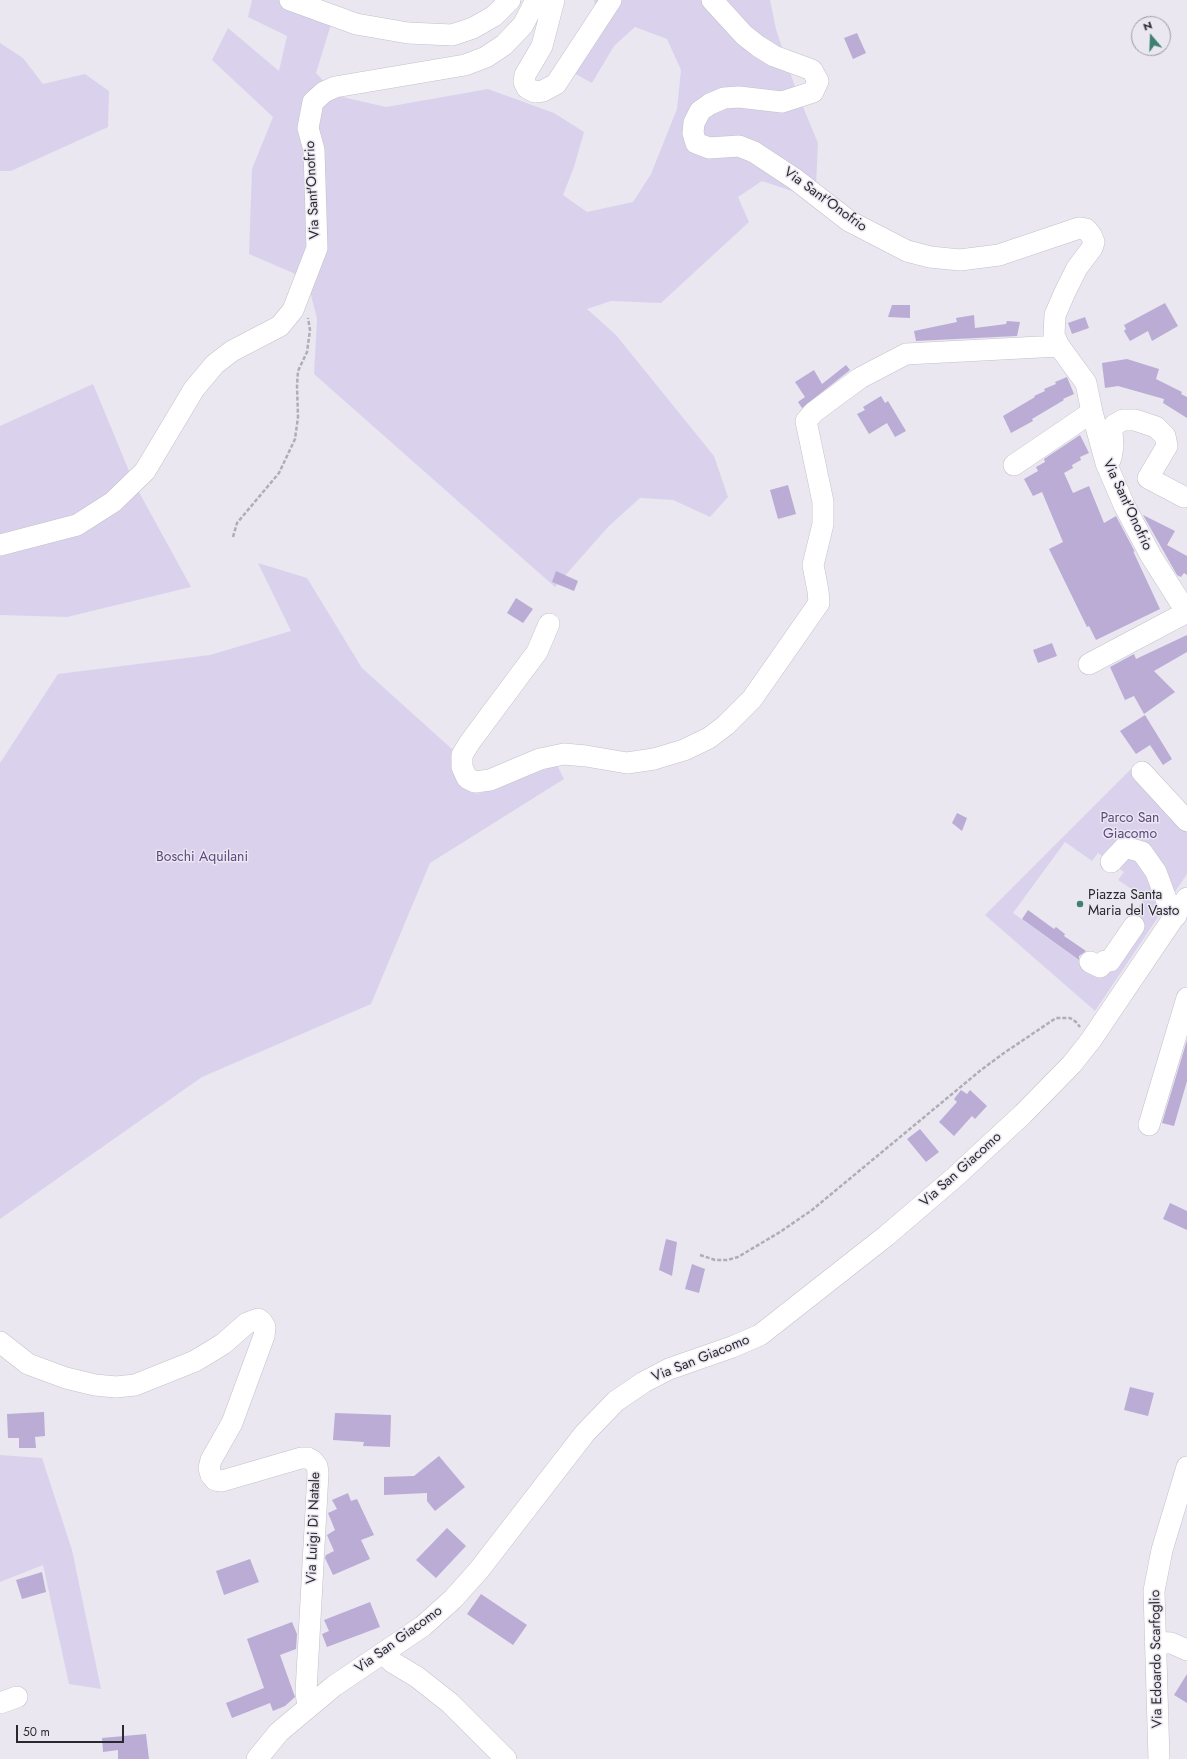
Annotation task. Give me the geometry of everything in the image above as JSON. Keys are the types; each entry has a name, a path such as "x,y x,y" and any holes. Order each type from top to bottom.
{"street":[{"path":"290,0 356,24 408,32 452,35 473,28 494,16 510,0"},
{"name":"Via Sant'Onofrio","path":"0,545 77,525 113,502 145,471 194,390 215,364 232,351 280,326 293,310 316,248 314,150 308,128 313,102 324,92 335,87 465,65 486,57 504,45 523,25 536,0"},
{"path":"554,0 542,46 525,75 524,82 527,88 535,92 549,88 560,80 611,0"},
{"name":"Via Sant'Onofrio","path":"712,0 744,35 758,46 774,56 812,70 818,81 814,92 782,102 739,97 724,98 710,104 700,111 694,123 693,133 696,143 709,148 738,146 754,152 795,179 849,221 907,251 930,257 960,260 999,255 1080,228 1086,229 1094,242 1068,286 1055,315 1054,335 1059,346 1086,382 1092,412 1106,463 1124,505 1151,556 1187,613"},
{"path":"549,624 537,652 462,755 462,767 467,778 475,782 490,780 540,759 564,754 627,763 654,759 684,750 709,738 726,725 752,699 819,603 813,565 823,524 823,502 806,421 810,416 860,378 906,354 1059,346"},
{"path":"1014,465 1092,412"},
{"path":"1106,463 1112,457 1112,432 1114,425 1123,420 1135,420 1156,427 1165,436 1167,446 1148,478 1184,497"},
{"path":"1089,664 1187,613"},
{"path":"1142,772 1187,821"},
{"path":"1111,862 1125,847 1142,852 1156,872 1169,907 1176,916"},
{"name":"Via San Giacomo","path":"257,1759 279,1732 334,1686 423,1626 453,1599 479,1570 585,1433 616,1401 644,1382 669,1369 732,1347 760,1335 886,1236 955,1177 1023,1114 1072,1064 1176,916 1187,898"},
{"path":"1090,962 1100,967 1105,961 1110,961 1134,926"},
{"path":"1118,948 1142,965"},
{"path":"1149,1125 1187,998"},
{"name":"Via Luigi Di Natale","path":"0,1342 28,1364 66,1378 95,1385 116,1387 135,1385 195,1361 223,1344 247,1323 258,1319 262,1322 265,1327 264,1336 232,1423 210,1460 209,1468 211,1475 215,1480 222,1481 301,1458 314,1461 317,1466 318,1472 306,1692 311,1705"},
{"name":"Via Edoardo Scarfoglio","path":"1159,1759 1154,1598 1156,1575 1183,1496 1187,1467"},
{"path":"1155,1642 1171,1643 1187,1650"},
{"path":"384,1653 392,1662 417,1677 450,1703 506,1759"}],"path":[{"path":"233,537 237,523 279,473 296,439 298,417 298,372 307,352 310,330 308,317"},
{"path":"700,1255 715,1260 727,1260 738,1257 780,1232 812,1210 981,1070 1056,1018 1063,1017 1076,1022 1090,1040"}],"green space":[{"path":"252,0 284,0 332,21 316,73 338,96 386,107 488,89 554,113 584,132 574,167 563,195 587,212 633,202 651,174 677,109 681,70 667,39 635,27 614,46 592,83 568,70 597,14 594,0 770,0 776,29 796,90 818,143 816,185 795,192 762,181 738,197 749,222 661,303 611,301 587,309 616,335 714,456 728,497 710,517 673,500 640,498 608,527 555,587 314,374 317,319 307,279 249,254 252,169 273,117 212,60 228,28 279,71 287,36 248,17"},
{"path":"0,43 23,58 43,84 85,74 109,91 108,127 11,171 0,171"},
{"path":"93,384 134,483 191,587 67,617 0,615 0,426"},
{"name":"Boschi Aquilani","path":"258,563 307,578 362,668 453,750 457,778 477,794 557,765 564,779 430,863 371,1004 202,1077 0,1219 0,763 58,674 210,655 291,631"},
{"name":"Parco San Giacomo","path":"1131,769 1187,828 1187,874 1095,1011 985,915","holes":["1065,842 1092,861 1098,853 1124,872 1118,880 1145,898 1099,960 1083,963 1013,913"]},
{"path":"0,1455 42,1458 72,1550 101,1689 69,1684 43,1565 0,1582"}],"building":[{"path":"857,33 866,53 853,59 844,38"},
{"path":"1165,303 1178,326 1152,341 1148,331 1130,341 1124,331 1126,329 1124,325"},
{"path":"892,305 910,305 910,318 888,317"},
{"path":"974,315 975,328 1006,324 1007,321 1020,322 1017,336 916,341 914,331 957,322 956,318"},
{"path":"1085,317 1089,328 1072,334 1068,323"},
{"path":"1127,359 1159,369 1156,379 1182,392 1181,394 1187,397 1187,418 1163,403 1164,399 1118,386 1105,388 1102,363"},
{"path":"846,365 850,370 802,408 798,402 805,397 795,382 814,370 822,384"},
{"path":"1067,377 1074,394 1063,399 1064,400 1032,419 1033,421 1011,433 1003,416 1035,397 1034,396 1045,391 1044,389 1056,384 1055,382"},
{"path":"881,396 885,403 888,401 906,431 895,437 887,423 869,434 857,414 865,410 863,407"},
{"path":"1080,435 1089,453 1080,457 1081,460 1072,465 1073,468 1064,473 1073,493 1089,486 1104,523 1116,516 1135,552 1133,551 1160,609 1096,640 1089,626 1087,627 1049,549 1063,542 1042,492 1033,496 1024,479 1038,471 1036,467 1045,462 1044,459"},
{"path":"788,485 796,514 778,519 770,490"},
{"path":"1143,515 1175,531 1167,545 1187,556 1187,575 1184,573 1181,577 1177,575"},
{"path":"556,571 578,581 574,591 552,582"},
{"path":"516,598 533,609 523,623 507,613"},
{"path":"1187,635 1187,652 1154,671 1175,692 1144,714 1134,696 1125,700 1110,667 1134,654 1136,659"},
{"path":"1052,643 1057,656 1038,663 1033,650"},
{"path":"1145,715 1172,759 1163,765 1150,745 1136,754 1120,731"},
{"path":"957,813 967,818 962,831 952,823"},
{"path":"1028,910 1054,929 1056,927 1065,934 1064,936 1086,951 1079,956 1079,960 1022,919"},
{"path":"1187,1040 1187,1081 1174,1126 1162,1123"},
{"path":"961,1090 967,1094 970,1090 987,1106 975,1119 972,1116 954,1136 939,1122 957,1102 954,1099"},
{"path":"920,1129 939,1152 926,1162 907,1139"},
{"path":"1170,1203 1187,1211 1187,1230 1163,1219"},
{"path":"666,1239 677,1242 672,1276 659,1270"},
{"path":"692,1264 705,1269 699,1293 685,1289"},
{"path":"1130,1387 1154,1393 1148,1416 1124,1410"},
{"path":"44,1412 45,1436 35,1437 36,1448 19,1448 19,1438 8,1438 7,1414"},
{"path":"335,1413 391,1415 390,1447 363,1446 364,1442 333,1440"},
{"path":"439,1456 465,1487 435,1511 427,1501 427,1493 384,1495 384,1477 414,1476"},
{"path":"348,1493 351,1501 357,1499 374,1535 361,1540 370,1559 333,1575 325,1558 326,1555 334,1551 327,1535 335,1530 328,1513 337,1509 332,1500"},
{"path":"447,1528 466,1546 436,1578 416,1560"},
{"path":"250,1559 259,1582 224,1595 216,1571"},
{"path":"42,1572 46,1592 22,1599 16,1580"},
{"path":"481,1594 527,1625 513,1645 467,1614"},
{"path":"370,1602 380,1627 327,1647 322,1634 329,1631 324,1620"},
{"path":"292,1622 297,1634 296,1649 280,1655 295,1697 285,1706 273,1711 270,1703 232,1718 226,1703 264,1688 247,1639"},
{"path":"1187,1674 1187,1703 1174,1695"},
{"path":"146,1734 149,1759 118,1759 118,1750 103,1752 102,1738"}],"place":[{"name":"Piazza Santa Maria del Vasto","path":"1080,904"}]}
